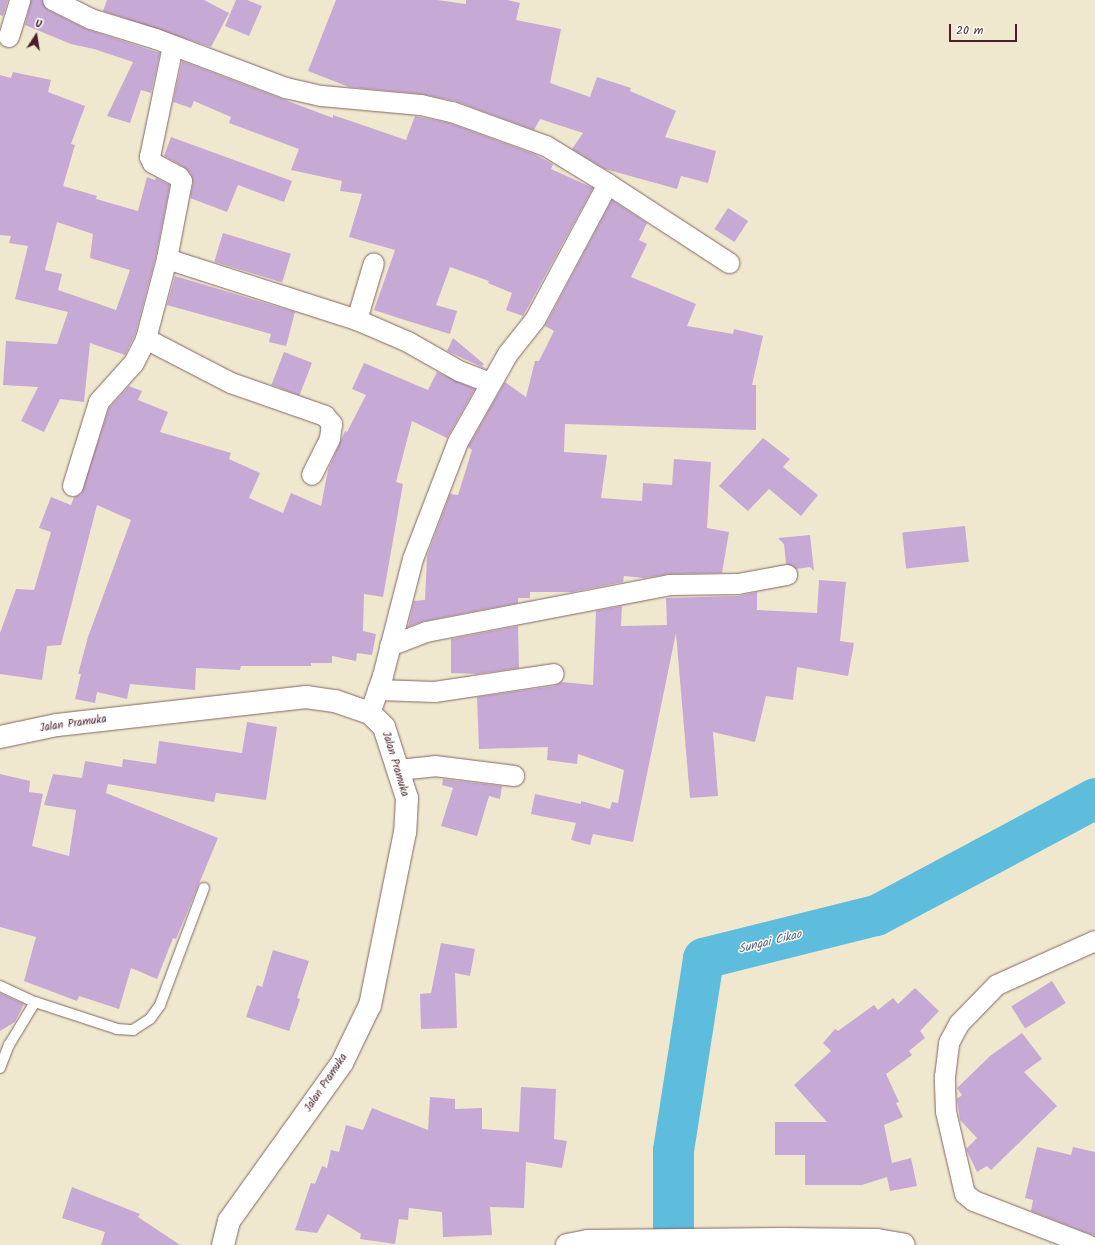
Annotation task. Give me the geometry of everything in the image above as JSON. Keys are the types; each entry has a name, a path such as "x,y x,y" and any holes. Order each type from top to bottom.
{"main road":[{"name":"Jalan Pramuka","path":"0,737 57,725 277,699 306,697 335,701 370,713 384,727 407,798 405,832 370,1005 342,1063 229,1221 223,1245"},
{"path":"578,1243 782,1239 877,1240 904,1245"}],"street":[{"path":"9,37 20,0"},
{"path":"53,0 91,19 302,92 421,105 452,112 546,146 608,184 730,263"},
{"path":"73,486 99,402 134,363 146,339 167,259 182,181 179,177 153,163 150,157 172,46"},
{"path":"370,713 378,690 413,559 458,442 508,354 535,320 608,184"},
{"path":"167,259 357,320 408,342 460,371 491,383"},
{"path":"357,320 374,263"},
{"path":"146,339 231,383 325,416 332,424 330,439 312,475"},
{"path":"390,646 426,632 670,585 738,584 787,575"},
{"path":"378,690 435,692 554,674"},
{"path":"399,770 434,766 514,776"},
{"path":"1088,1245 974,1201 965,1194 946,1112 945,1077 949,1043 959,1024 997,984 1095,941"}],"lane":[{"path":"0,986 35,1002 117,1029 132,1030 150,1019 160,1005 204,888"},
{"path":"0,1068 5,1043 35,1002"}],"building":[{"path":"0,0 8,0 3,16 0,15"},
{"path":"31,0 42,0 48,10 86,29 160,53 151,93 141,90 130,123 107,116 133,62 94,49 71,44 25,25"},
{"path":"107,0 204,0 229,13 211,47 103,11"},
{"path":"236,0 247,0 262,6 249,36 225,26"},
{"path":"336,0 437,0 466,4 466,0 507,0 520,3 516,20 561,29 550,83 590,97 597,77 631,88 630,91 676,111 665,137 716,151 708,183 681,176 677,189 605,169 572,149 583,133 540,119 534,130 455,101 422,94 349,87 308,71"},
{"path":"182,61 333,118 333,115 406,140 415,116 449,123 534,154 553,164 551,169 593,188 523,316 506,310 512,293 488,283 489,281 450,267 436,305 457,311 450,334 374,310 395,250 349,237 362,194 340,191 342,181 291,170 299,149 229,123 231,117 194,101 191,108 173,102"},
{"path":"13,72 51,80 48,92 85,106 71,144 75,145 63,186 97,196 96,199 138,211 147,177 155,180 156,178 170,185 156,256 135,335 125,355 90,343 84,402 60,399 44,432 21,421 38,387 3,385 6,341 57,344 68,312 15,299 28,246 9,243 11,236 0,235 0,75 11,78","holes":["57,222 93,234 90,258 130,270 116,310 58,290 62,274 45,270"]},
{"path":"171,137 292,181 284,202 238,185 227,212 190,198 193,183 191,174 184,167 164,156"},
{"path":"612,200 647,223 639,240 647,244 631,277 696,304 687,326 733,334 734,329 763,336 752,385 756,385 756,430 565,424 564,452 607,455 601,498 642,501 643,483 672,485 674,459 711,462 707,528 729,532 722,573 670,574 644,578 624,576 623,582 572,592 530,592 530,598 518,598 518,603 424,621 408,627 414,601 425,600 427,556 450,494 458,495 472,450 468,447 505,382 526,397 535,361 539,361 554,331 545,326"},
{"path":"728,208 748,221 735,242 714,229"},
{"path":"223,233 291,254 282,282 214,262"},
{"path":"175,276 295,312 286,346 269,342 271,334 167,305"},
{"path":"453,338 484,364 482,366 486,369 447,351"},
{"path":"284,352 312,363 299,395 271,385"},
{"path":"364,363 428,390 437,372 475,389 447,438 412,421 396,482 403,484 383,597 364,594 363,631 376,634 372,655 357,653 356,661 332,656 332,663 311,663 311,666 241,666 240,670 196,668 195,690 130,684 127,699 97,692 95,703 75,699 81,674 78,674 88,637 131,520 97,505 61,645 47,646 42,680 0,674 0,633 16,589 34,590 51,532 39,528 51,497 71,505 74,497 81,494 109,408 129,386 142,391 138,400 168,412 160,432 231,453 229,459 260,473 249,498 283,513 291,493 321,506 328,470 345,431 347,432 366,395 352,389"},
{"path":"763,438 790,459 783,467 818,495 801,516 769,489 748,511 719,486"},
{"path":"965,526 969,562 906,568 902,533"},
{"path":"810,535 814,571 810,567 796,569 786,564 784,544 778,538"},
{"path":"819,580 846,582 840,641 854,643 848,676 797,667 793,700 766,696 755,742 713,732 718,796 690,798 676,633 633,842 593,834 590,845 571,840 576,823 531,814 535,794 581,804 581,801 610,809 612,802 618,803 624,770 578,754 577,764 547,760 548,747 479,749 477,697 554,686 562,682 593,685 596,611 622,606 621,626 667,625 666,598 738,596 757,592 757,610 817,613"},
{"path":"518,626 519,668 477,674 451,673 451,639"},
{"path":"247,722 277,727 266,800 216,793 214,802 108,784 106,793 218,838 176,939 173,938 157,979 131,968 119,1009 79,996 77,1001 24,981 36,937 0,927 0,774 30,781 29,792 43,794 32,846 69,856 76,810 44,805 53,774 82,778 85,761 122,767 123,759 156,764 159,741 242,753"},
{"path":"443,779 502,786 500,799 489,796 477,836 441,826 453,788 442,785"},
{"path":"441,943 475,949 470,976 455,973 457,1028 421,1029 420,994 431,993"},
{"path":"273,950 309,961 297,998 300,999 289,1031 246,1017 257,985 262,987"},
{"path":"1052,981 1066,1003 1025,1028 1011,1006"},
{"path":"915,988 939,1011 920,1031 925,1038 909,1051 912,1055 886,1074 899,1102 896,1103 903,1117 884,1125 892,1163 911,1158 917,1186 890,1191 887,1177 862,1185 805,1185 805,1155 775,1155 775,1122 827,1122 794,1085 831,1051 823,1043 835,1029 838,1031 874,1005 878,1010 893,998 898,1004"},
{"path":"0,993 24,1004 15,1022 0,1031"},
{"path":"1022,1033 1042,1059 1024,1072 1057,1106 991,1170 987,1166 977,1172 966,1149 977,1138 960,1120 957,1099 962,1095 957,1088 990,1056"},
{"path":"521,1087 556,1089 554,1139 567,1141 562,1168 526,1162 524,1208 490,1207 492,1235 443,1237 442,1212 409,1208 408,1220 399,1219 395,1244 360,1239 361,1234 328,1214 317,1233 295,1230 311,1183 315,1184 322,1166 327,1168 331,1150 339,1152 346,1125 363,1130 372,1108 428,1130 430,1097 455,1099 455,1109 482,1108 482,1129 519,1132"},
{"path":"1037,1147 1071,1155 1073,1147 1095,1152 1095,1236 1031,1211 1033,1200 1025,1198"},
{"path":"72,1187 140,1214 138,1217 180,1245 101,1245 105,1232 62,1218"}],"waterway":[{"name":"Sungai Cikao","path":"673,1245 673,1150 703,958 876,915 1095,798"}]}
